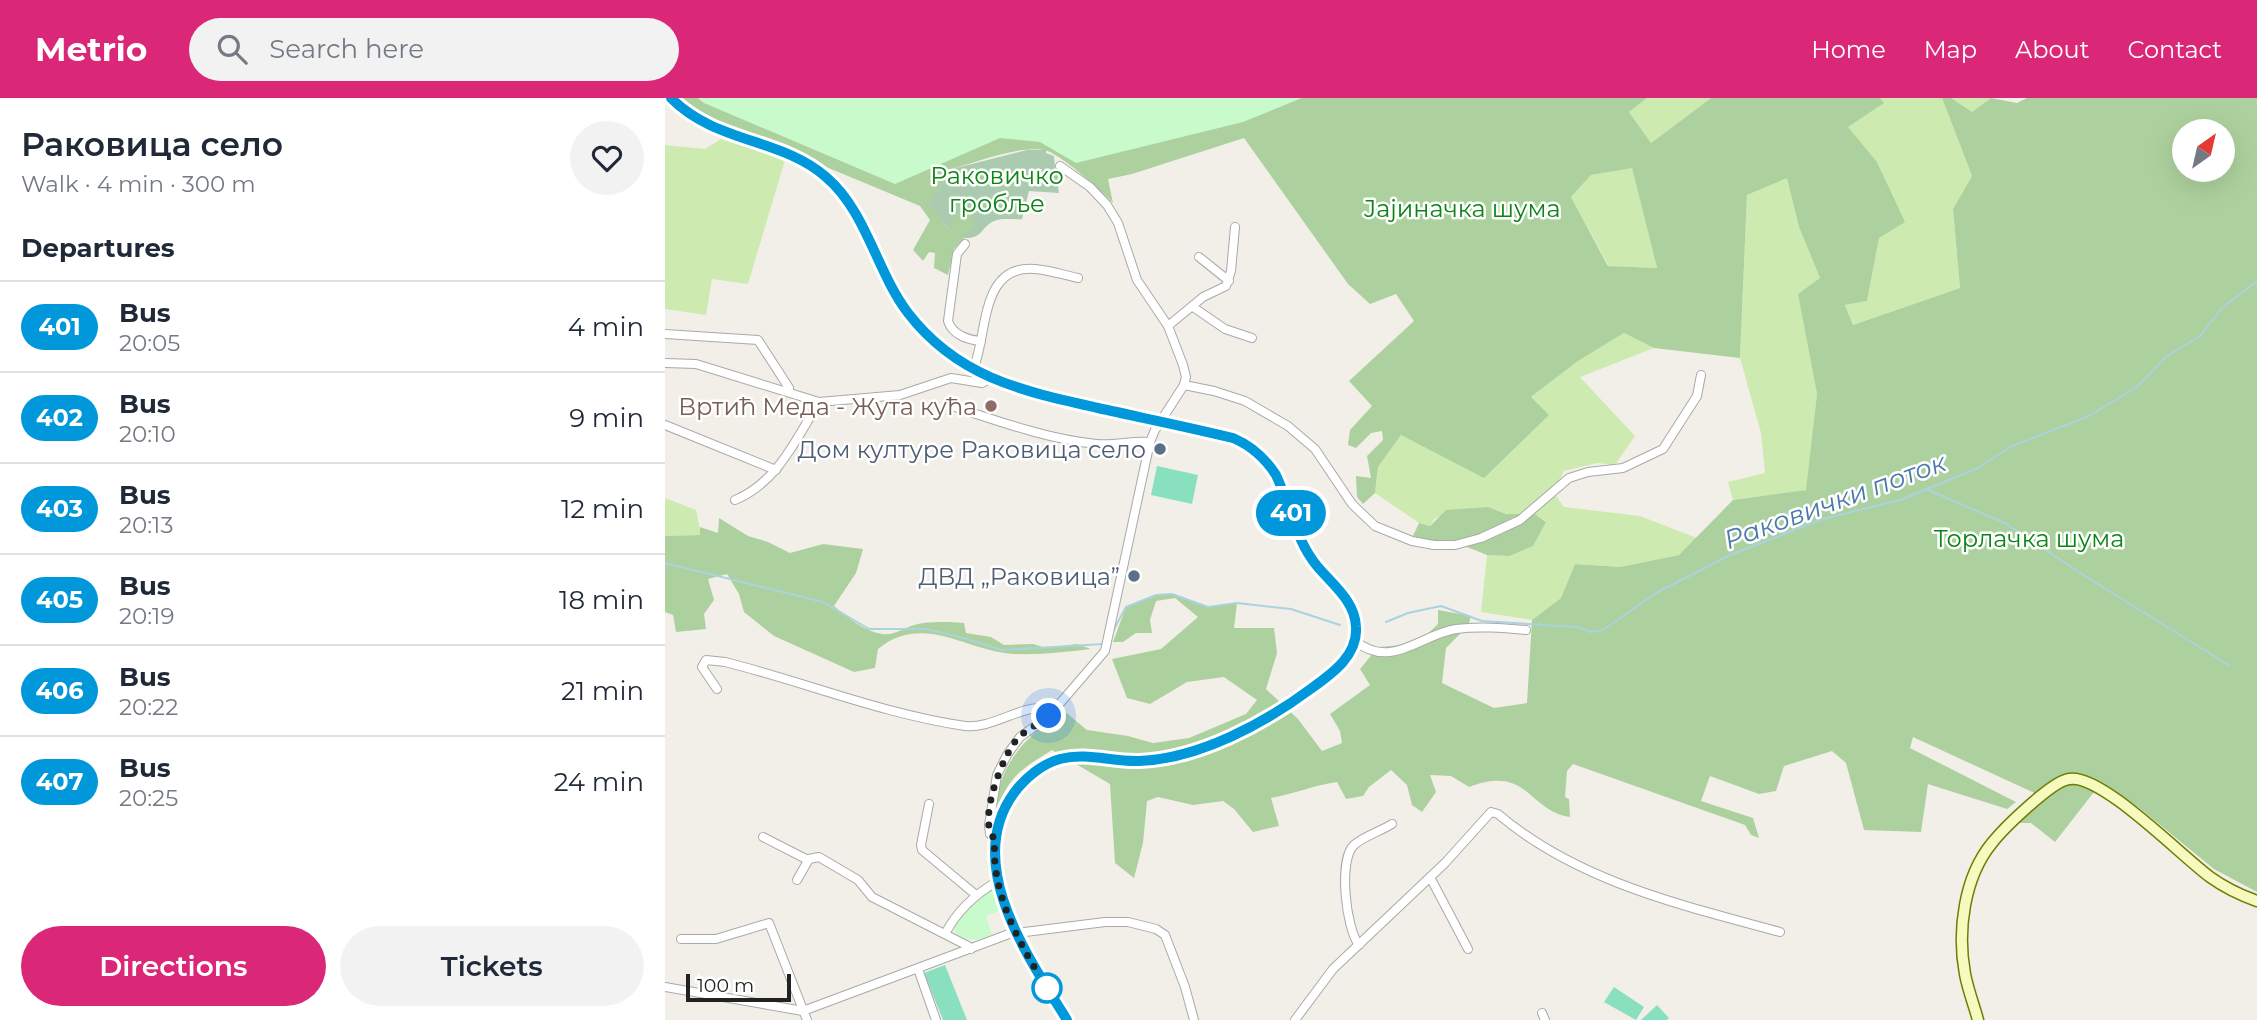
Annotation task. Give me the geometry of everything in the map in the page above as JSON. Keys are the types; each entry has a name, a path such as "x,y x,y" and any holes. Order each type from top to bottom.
{"main road":[{"path":"671,98 704,123 795,158 814,168 834,184 849,202 897,296 907,310 938,345 973,370 1034,394 1233,438 1252,448 1270,465 1305,548 1316,565 1346,598 1353,612 1356,620 1355,641 1346,658 1301,697 1255,725 1208,745 1160,759 1134,761 1074,756 1049,763 1027,779 1008,801 995,839 998,881 1016,933 1029,960 1067,1020"},
{"path":"1978,1020 1964,961 1964,916 1971,879 1992,842 2053,785 2062,780 2077,778 2092,783 2136,814 2208,875 2229,889 2257,901"}],"street":[{"path":"995,839 990,834 989,825 1001,765 1020,737 1053,711 1105,649 1150,442 1186,380 1168,326 1137,280 1118,223 1107,205 1090,187 1060,166"},
{"path":"1168,326 1203,297 1224,288 1229,281 1235,227"},
{"path":"965,244 957,254 948,321 951,329 958,334 981,341"},
{"path":"1199,257 1229,281"},
{"path":"973,370 990,298 993,289 1002,280 1019,270 1028,269 1078,278"},
{"path":"1193,307 1225,329 1252,338"},
{"path":"665,334 758,340 789,392"},
{"path":"665,363 696,364 819,401 900,395 951,378 982,383 990,378"},
{"path":"1184,386 1214,391 1245,401 1288,426 1315,449 1356,509 1375,526 1412,541 1455,545 1481,538 1520,520 1569,478 1588,472 1623,468 1663,449 1697,396 1701,375"},
{"path":"735,500 759,487 776,470 819,401"},
{"path":"955,407 1052,437 1108,445 1150,442"},
{"path":"665,425 776,470"},
{"path":"1355,641 1367,650 1378,653 1393,652 1454,629 1526,630"},
{"path":"717,689 702,667 706,660 737,665 881,708 966,726 987,724 1041,707 1053,711"},
{"path":"929,804 922,850 976,895"},
{"path":"1295,1020 1322,981 1430,877 1488,814 1495,813 1546,849 1598,875 1652,895 1780,932"},
{"path":"1359,945 1350,927 1347,908 1346,867 1350,852 1354,845 1392,824"},
{"path":"763,837 808,860"},
{"path":"797,880 808,860 811,857 819,857 863,884 872,897 971,949"},
{"path":"1430,877 1468,949"},
{"path":"945,934 961,909 976,895 998,881"},
{"path":"665,997 666,987 805,1016 918,969 1016,933 1105,922 1128,922 1156,929 1166,938 1185,987 1194,1020"},
{"path":"681,939 722,938 769,923 805,1016"},
{"path":"918,969 936,1020"}],"green space":[{"name":"Торлачка шума","path":"680,98 1647,98 1629,112 1651,143 1711,98 1880,98 1884,103 1848,127 1877,162 1905,222 1879,238 1867,301 1845,305 1853,325 1960,288 1953,209 1972,176 1942,98 1951,98 1972,112 1991,98 2017,103 2027,98 2257,98 2257,892 2214,869 2138,807 2101,783 2055,842 2031,823 2012,823 2043,797 1913,737 1910,748 2016,802 2007,809 1928,784 1921,832 1864,830 1846,763 1832,751 1784,766 1776,791 1759,794 1710,776 1701,801 1753,818 1759,838 1751,835 1745,825 1573,764 1567,771 1565,797 1569,799 1570,817 1545,807 1526,791 1504,781 1489,781 1469,787 1451,776 1430,775 1436,792 1422,812 1412,805 1407,785 1391,770 1369,787 1363,796 1346,799 1337,782 1271,798 1279,826 1253,832 1234,809 1223,801 1193,805 1158,797 1147,801 1143,843 1134,878 1115,863 1110,784 1052,750 1018,774 1006,789 997,810 994,810 1003,777 1017,752 1063,710 1087,730 1153,743 1189,738 1246,714 1257,700 1224,677 1187,682 1150,704 1127,698 1112,659 1161,649 1198,617 1175,598 1156,601 1150,620 1152,633 1136,633 1123,642 1113,642 1126,607 1156,595 1172,594 1208,607 1237,603 1234,628 1274,628 1277,653 1266,689 1298,719 1322,751 1342,743 1340,731 1330,714 1370,685 1360,669 1378,647 1417,644 1438,624 1438,610 1471,616 1468,626 1446,648 1442,683 1494,708 1527,703 1532,620 1561,598 1575,564 1620,567 1679,555 1733,500 1806,490 1817,394 1798,294 1820,278 1799,227 1787,178 1747,195 1740,358 1654,348 1624,333 1578,361 1531,397 1549,415 1484,478 1401,435 1378,467 1375,493 1363,504 1357,497 1356,476 1371,478 1367,456 1383,440 1382,431 1371,433 1356,448 1348,445 1350,430 1372,406 1349,381 1414,321 1396,294 1370,304 1348,284 1244,138 1132,174 1108,179 1113,203 1090,181 1044,150 1010,152 952,169 930,204 949,229 954,213 969,210 977,224 954,249 948,275 934,268 935,253 929,252 923,261 913,250 930,220 920,206 706,117","holes":["1632,168 1657,268 1608,266 1571,197 1591,175"]},
{"path":"698,98 1302,98 1243,122 1076,163 1040,142 1000,138 895,184 704,103"},
{"path":"1647,98 1711,98 1651,143 1629,112"},
{"path":"1880,98 1942,98 1972,176 1953,209 1960,288 1853,325 1845,305 1867,301 1879,237 1904,222 1877,162 1847,127 1883,103"},
{"path":"1951,98 1991,98 1972,113"},
{"path":"721,139 785,160 748,284 712,279 706,315 665,309 665,145 705,149"},
{"name":"Раковичко гробље","path":"1027,150 1046,150 1046,153 1054,156 1055,168 1060,170 1061,178 1057,179 1059,193 1029,191 1022,219 995,220 977,235 962,238 976,224 969,210 954,214 950,230 929,204 952,169"},
{"path":"1632,167 1657,268 1609,266 1571,197 1591,175"},
{"path":"1787,177 1799,227 1820,278 1806,334 1817,394 1807,490 1733,500 1728,482 1765,473 1761,433 1740,358 1747,195"},
{"path":"1624,333 1654,348 1580,377 1635,436 1615,465 1597,463 1564,471 1554,493 1564,507 1640,516 1697,538 1679,555 1620,567 1575,564 1561,598 1532,620 1481,612 1487,555 1509,556 1546,521 1535,514 1506,514 1488,507 1435,518 1430,526 1419,523 1375,493 1378,467 1401,435 1549,415 1530,398 1578,361"},
{"path":"1157,466 1198,475 1192,504 1151,495"},
{"path":"665,498 696,510 701,535 665,536"},
{"path":"1488,507 1506,514 1535,514 1546,522 1533,546 1509,556 1487,555 1457,543 1440,543 1413,536 1419,523 1430,526 1446,510"},
{"path":"719,518 748,536 790,553 823,544 863,549 856,573 834,606 869,630 890,634 926,623 964,623 966,633 991,637 1004,645 1033,644 1046,648 1077,644 1091,649 1014,654 997,652 946,637 912,634 895,639 878,649 875,668 854,672 774,636 744,612 739,594 727,574 708,579 714,600 704,614 706,629 676,632 673,615 665,612 665,536 700,535 700,527 718,533"},
{"path":"993,887 1000,911 986,916 992,935 972,940 958,935 954,931 959,917"},
{"path":"945,965 967,1020 943,1020 924,973"},
{"path":"1614,987 1644,1007 1636,1020 1604,1002"},
{"path":"1657,1005 1669,1018 1667,1020 1641,1020"}],"waterway":[{"name":"Раковички поток","path":"1386,622 1408,613 1441,606 1482,621 1577,627 1591,632 1603,630 1656,593 1730,555 1823,519 1903,499 1978,468 2012,446 2087,417 2137,387 2167,356 2200,336 2222,308 2257,281"},
{"path":"1926,489 2005,523 2230,666"},
{"name":"Раковички поток","path":"665,563 823,602 869,629 926,629 1002,650 1103,644"},
{"name":"Раковички поток","path":"1112,633 1126,607 1156,595 1172,594 1208,607 1237,603 1291,609 1340,625"}],"bus line":[{"name":"401","path":"671,98 704,123 795,158 814,168 834,184 849,202 902,304 928,336 965,365 1017,389 1233,438 1260,454 1276,475 1309,556 1346,598 1353,612 1357,632 1354,645 1346,658 1301,697 1255,725 1208,745 1160,759 1122,761 1088,756 1060,759 1038,769 1008,801 995,839 998,881 1016,933 1029,960 1067,1020"}],"place":[{"name":"Вртић Меда - Жута кућа","path":"991,406"},
{"name":"Дом културе Раковица село","path":"1160,449"},
{"name":"ДВД „Раковица”","path":"1134,576"}],"route":[{"path":"1047,988 1029,960 1002,895 998,881 995,839 990,834 989,825 1001,765 1014,743 1049,716"}],"park label":[{"name":"Јајиначка шума","path":"1462,208"}]}
